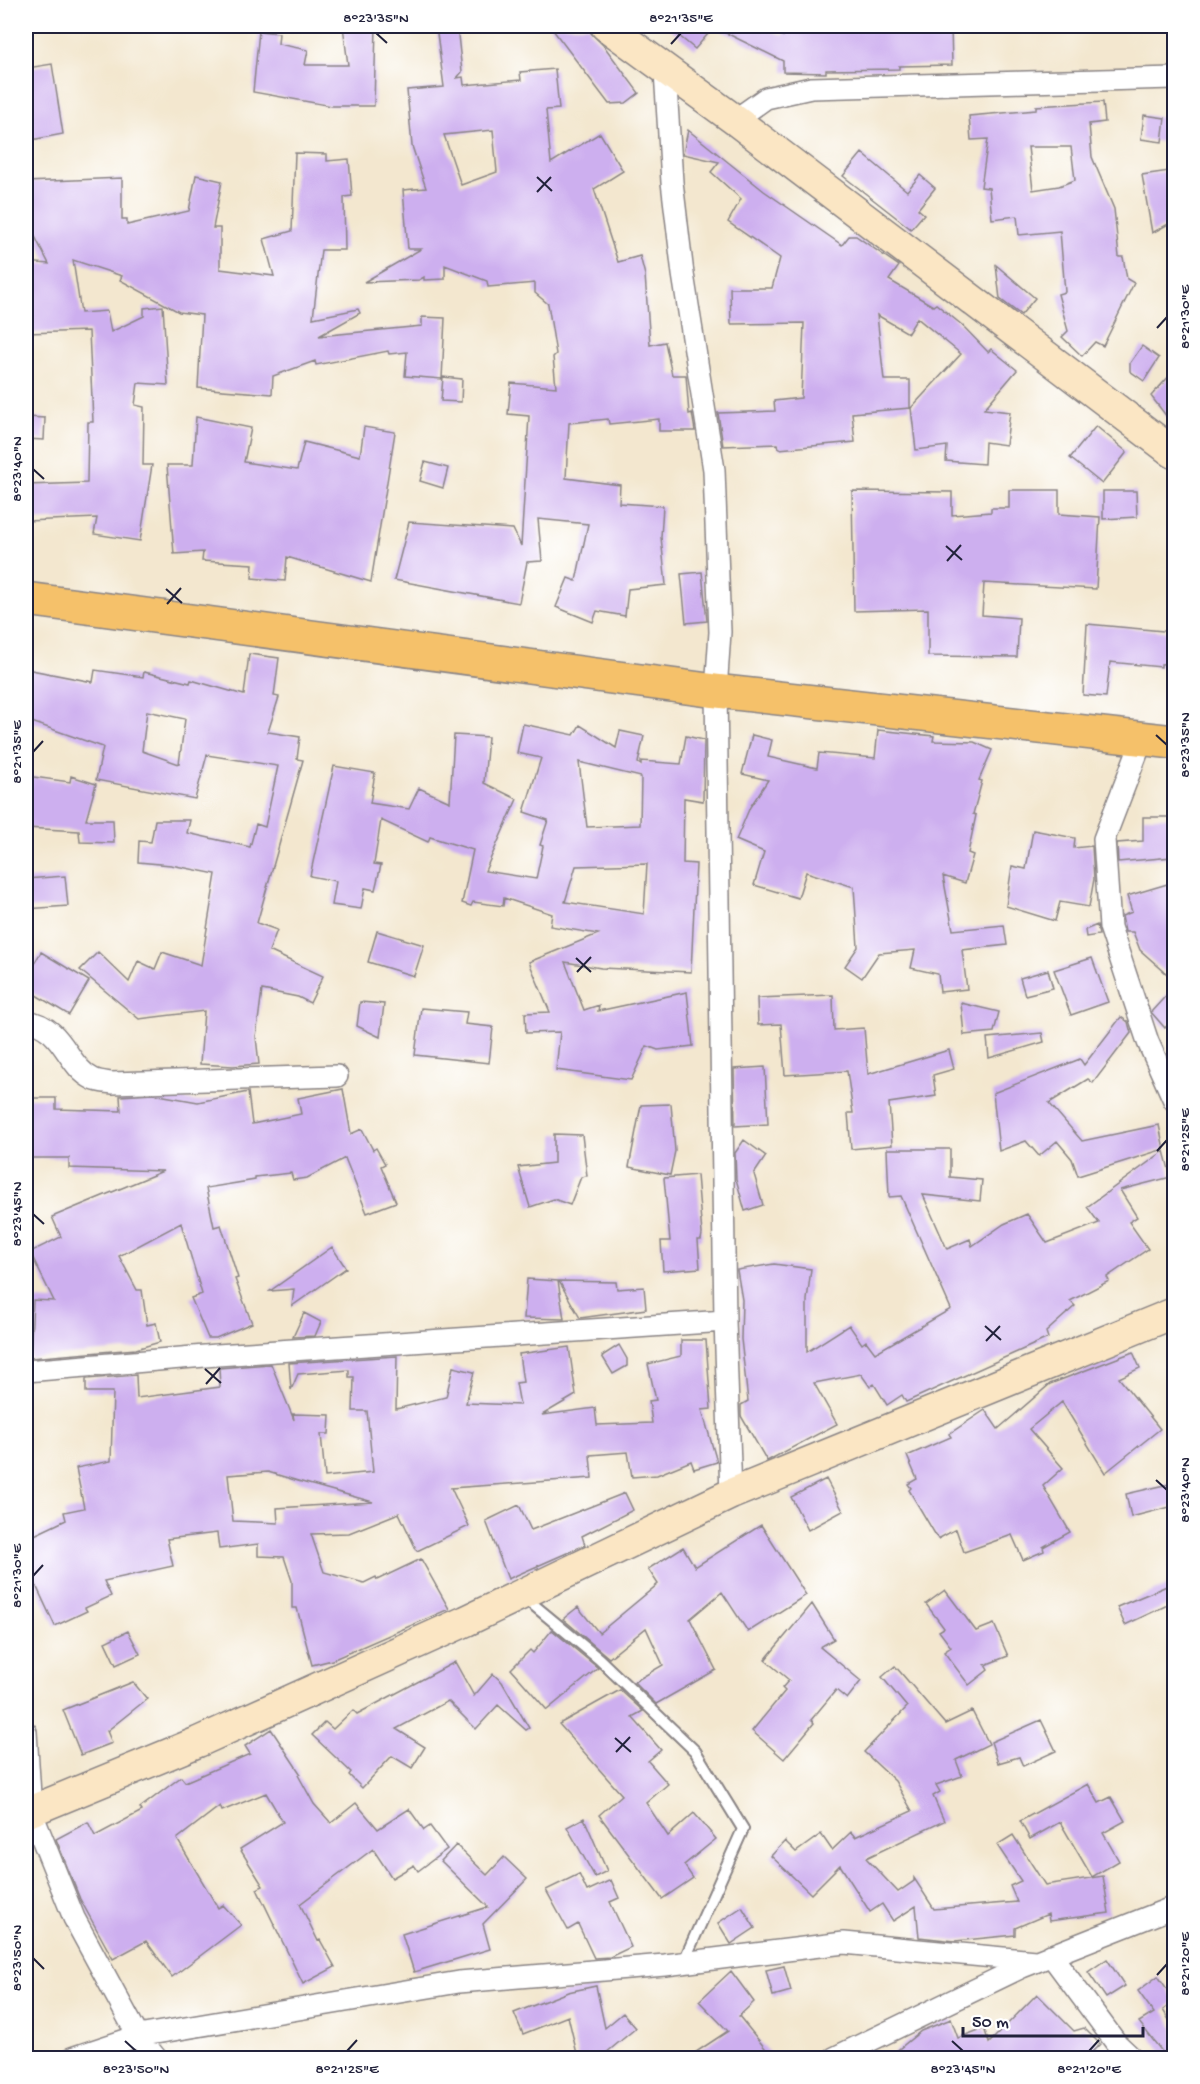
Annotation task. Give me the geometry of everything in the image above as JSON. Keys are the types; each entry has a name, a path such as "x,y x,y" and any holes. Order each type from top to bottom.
{"main road":[{"path":"26,599 716,691 1174,742"}],"street":[{"path":"606,26 735,120 1174,453"},
{"path":"665,71 672,182 683,274 714,470 720,632 716,691 725,1321 731,1494"},
{"path":"735,120 766,98 811,88 1174,78"},
{"path":"1142,740 1104,839 1110,927 1148,1042 1174,1100"},
{"path":"26,1021 54,1033 84,1072 95,1081 112,1083 337,1076"},
{"path":"28,1812 198,1742 521,1594 731,1494 1174,1313"},
{"path":"26,1371 217,1355 725,1321"},
{"path":"26,1732 28,1812 74,1918 138,2036 156,2058"},
{"path":"834,2058 1043,1958 1174,1907"},
{"path":"72,2058 138,2036 459,1982 683,1963 844,1943 1043,1958 1117,2044 1132,2058"}],"lane":[{"path":"521,1594 599,1659 694,1751 743,1829 683,1963"}],"building":[{"path":"343,26 376,26 374,106 332,106 253,92 259,31 279,33 278,44 308,50 305,65 348,65"},
{"path":"436,26 457,26 462,72 457,78 463,77 464,85 521,80 520,72 555,69 559,109 546,110 551,163 600,133 623,171 594,189 618,262 640,256 645,275 650,345 665,342 672,375 686,375 689,414 692,413 695,431 659,431 659,419 609,424 608,419 569,423 566,478 620,485 619,503 663,506 661,537 666,585 628,589 625,616 597,611 593,622 556,607 568,578 576,581 588,524 538,519 542,561 527,562 519,603 394,580 409,522 513,529 521,546 529,416 508,414 511,383 556,387 553,357 556,354 548,304 535,293 535,283 488,287 487,281 445,265 445,279 424,280 424,277 419,280 364,282 421,249 408,249 403,190 426,188 412,146 407,90 444,87","holes":["493,130 497,172 461,185 444,135"]},
{"path":"550,26 589,26 591,33 604,46 639,93 626,103 609,104"},
{"path":"667,26 760,26 783,36 783,26 951,26 952,65 899,66 899,69 826,70 826,73 783,72 783,61 714,27 695,49"},
{"path":"52,64 63,134 26,141 26,84 30,83 27,68"},
{"path":"1103,102 1105,122 1089,124 1092,157 1114,209 1119,257 1123,257 1127,279 1134,283 1103,346 1095,342 1082,356 1062,337 1068,331 1058,294 1065,292 1060,231 1019,235 1017,216 992,219 989,188 981,187 988,139 971,140 969,116 1036,110 1036,106","holes":["1028,147 1071,147 1075,180 1059,186 1033,190"]},
{"path":"1144,115 1165,118 1162,142 1141,139"},
{"path":"688,130 764,191 842,245 849,236 856,236 899,266 889,280 933,306 936,304 962,325 988,352 991,349 1017,370 984,409 1010,412 1006,445 985,442 984,464 946,461 947,446 916,450 911,408 961,354 917,318 908,333 877,315 884,380 910,380 910,408 852,413 855,442 779,449 778,444 723,446 718,413 775,411 774,401 801,398 804,323 731,324 730,288 772,288 780,258 728,222 741,199 711,172 719,162 683,154"},
{"path":"295,153 327,154 327,161 349,159 352,196 344,197 345,250 321,250 313,318 358,309 360,313 319,336 422,326 422,317 445,318 442,379 405,376 407,352 389,354 388,351 316,365 315,361 273,376 272,394 198,388 202,315 179,312 120,280 122,276 73,260 81,313 107,311 111,332 144,316 144,308 163,306 168,385 138,383 135,405 144,407 143,465 152,465 140,541 94,534 97,518 26,521 26,485 87,483 88,422 93,422 89,331 26,333 26,262 49,264 26,219 26,182 122,178 122,219 127,219 127,225 189,211 196,175 222,181 213,228 220,228 220,269 274,276 264,239 292,231"},
{"path":"862,153 907,191 920,175 935,188 918,209 924,214 911,229 843,176"},
{"path":"1169,171 1174,221 1152,233 1142,175"},
{"path":"996,265 1035,298 1021,315 1000,299"},
{"path":"1142,346 1159,358 1144,381 1130,371 1130,363"},
{"path":"1174,371 1174,426 1151,396"},
{"path":"443,377 462,379 461,402 441,401"},
{"path":"26,417 45,418 44,440 26,439"},
{"path":"196,417 251,428 244,462 297,470 304,442 360,456 364,427 395,432 371,582 287,557 285,581 252,578 253,564 202,561 203,552 174,554 167,465 193,465"},
{"path":"1096,426 1127,452 1102,484 1070,458"},
{"path":"425,462 448,468 443,488 420,481"},
{"path":"1009,490 1059,490 1059,514 1100,517 1096,589 984,583 982,615 1019,618 1017,657 928,656 928,609 854,611 852,491 952,492 952,515 991,512 991,508 1009,508"},
{"path":"1103,491 1136,491 1137,517 1103,519"},
{"path":"702,572 707,621 686,623 681,574"},
{"path":"1087,624 1174,632 1174,663 1161,664 1161,667 1110,662 1106,697 1083,695"},
{"path":"249,654 279,658 274,696 279,697 268,732 300,737 297,759 303,760 257,923 277,930 269,951 323,976 310,1003 298,997 262,990 256,1037 259,1064 233,1066 200,1064 204,1011 139,1019 80,970 98,952 129,982 138,961 155,969 162,952 201,965 216,874 171,865 138,862 139,841 151,842 155,820 190,820 187,833 250,847 256,824 265,827 278,766 207,755 195,799 96,780 103,747 26,720 26,669 93,682 95,670 143,677 144,672 190,683 191,680 244,695","holes":["147,711 185,719 179,764 142,751"]},
{"path":"523,724 574,735 580,725 616,748 620,731 644,736 638,763 641,765 641,761 681,764 686,736 704,740 703,801 684,798 683,863 696,864 691,972 601,968 565,962 584,1010 599,1005 598,1011 687,992 693,1046 658,1050 647,1046 631,1080 556,1070 560,1032 526,1033 525,1013 550,1012 529,962 598,934 550,926 552,914 504,898 503,906 473,902 471,906 462,903 473,850 430,837 428,842 381,820 374,864 381,865 375,890 365,888 361,909 332,905 336,881 310,876 334,766 375,773 370,803 409,809 419,788 450,802 454,735 488,737 484,783 517,799 485,871 536,879 543,846 540,845 548,820 524,812 541,758 517,753","holes":["579,762 641,777 640,825 587,827","647,864 644,914 565,902 576,866"]},
{"path":"878,730 934,736 933,741 974,742 992,750 979,780 982,781 973,814 976,815 968,853 973,855 965,883 943,876 953,930 1004,925 1007,945 962,950 967,989 940,992 938,974 911,968 915,950 879,953 862,978 845,966 858,947 854,887 806,872 798,898 754,885 764,852 736,840 750,807 768,780 742,774 752,735 772,740 768,757 817,768 819,753 875,758"},
{"path":"26,776 70,782 71,776 96,784 86,820 113,820 114,843 80,842 79,831 26,828"},
{"path":"1143,817 1172,817 1172,857 1118,862 1117,843 1143,841"},
{"path":"1033,830 1075,838 1074,848 1092,846 1094,879 1089,907 1060,902 1055,921 1006,906 1012,866 1026,869"},
{"path":"65,876 68,906 26,909 26,879"},
{"path":"1174,882 1174,980 1140,950 1133,932 1125,932 1122,916 1132,912 1127,896"},
{"path":"1097,925 1099,935 1086,937 1085,930"},
{"path":"377,931 424,945 414,976 368,962"},
{"path":"41,952 89,981 69,1015 26,989 26,977"},
{"path":"1092,958 1108,1002 1071,1015 1054,970"},
{"path":"1048,970 1053,988 1025,995 1020,978"},
{"path":"1174,987 1174,1018 1165,1028 1151,1012"},
{"path":"833,995 834,1030 864,1028 868,1074 949,1050 954,1069 933,1075 936,1096 889,1103 892,1145 851,1149 848,1113 853,1113 847,1071 785,1075 781,1024 758,1025 757,998"},
{"path":"360,1002 384,1004 380,1037 357,1026"},
{"path":"961,1003 999,1012 994,1032 964,1035"},
{"path":"421,1008 467,1012 465,1024 493,1027 489,1063 415,1055"},
{"path":"1121,1017 1128,1022 1131,1033 1093,1083 1088,1079 1049,1103 1082,1141 1159,1125 1164,1149 1078,1176 1072,1159 1057,1141 1039,1156 1026,1141 999,1151 993,1093 1080,1059 1084,1065"},
{"path":"1042,1033 1044,1042 989,1058 987,1038"},
{"path":"765,1067 768,1124 735,1126 734,1069"},
{"path":"343,1089 351,1134 362,1129 373,1150 376,1148 385,1164 381,1166 396,1202 367,1213 345,1158 307,1178 293,1180 291,1173 255,1177 255,1180 206,1188 214,1227 221,1225 238,1278 235,1279 252,1323 216,1338 208,1338 191,1298 202,1294 181,1223 119,1256 137,1290 142,1290 147,1325 156,1323 160,1342 136,1349 30,1358 33,1300 54,1301 30,1252 61,1237 52,1217 163,1171 69,1168 69,1158 26,1158 26,1098 56,1098 56,1109 121,1111 120,1096 153,1094 198,1102 248,1092 252,1124 301,1114 298,1098"},
{"path":"671,1104 675,1151 670,1175 629,1167 641,1105"},
{"path":"554,1134 582,1135 587,1176 581,1177 570,1205 554,1199 530,1207 518,1167 554,1163"},
{"path":"744,1140 766,1156 754,1174 763,1205 745,1211 736,1179 735,1153"},
{"path":"887,1149 950,1149 950,1177 982,1180 980,1201 923,1195 947,1249 970,1239 972,1246 1004,1224 1027,1214 1047,1243 1099,1223 1087,1207 1164,1151 1171,1177 1120,1190 1137,1217 1129,1222 1148,1249 1107,1277 1109,1281 1070,1301 1075,1306 1046,1332 1048,1338 906,1402 902,1395 887,1405 874,1384 870,1387 861,1374 814,1383 837,1424 767,1461 741,1416 741,1405 748,1401 741,1339 742,1300 737,1270 774,1264 811,1269 807,1300 807,1352 849,1325 862,1344 866,1341 875,1353 951,1309 901,1196 889,1197"},
{"path":"697,1175 702,1234 701,1240 698,1240 700,1268 663,1271 661,1241 670,1241 664,1178"},
{"path":"332,1247 346,1268 292,1306 294,1289 270,1291"},
{"path":"527,1279 558,1281 564,1319 524,1318"},
{"path":"559,1281 616,1282 617,1289 644,1287 646,1309 580,1318"},
{"path":"304,1313 321,1322 315,1336 293,1337"},
{"path":"681,1340 706,1340 711,1409 702,1410 717,1462 694,1469 691,1461 657,1475 632,1477 628,1452 590,1455 592,1478 451,1488 469,1526 417,1551 399,1513 349,1533 311,1534 324,1572 364,1583 376,1577 377,1580 421,1559 449,1609 332,1660 312,1665 297,1608 292,1608 292,1581 284,1557 258,1556 258,1544 219,1549 217,1533 167,1539 173,1566 104,1581 111,1596 85,1608 87,1611 55,1626 26,1564 26,1539 66,1520 64,1512 84,1508 76,1468 111,1461 113,1392 86,1392 86,1379 136,1375 137,1398 220,1387 219,1368 271,1364 294,1420 293,1414 330,1415 329,1434 321,1434 325,1477 373,1472 367,1411 353,1411 354,1377 349,1377 349,1370 298,1374 291,1390 289,1363 397,1356 396,1409 446,1397 453,1367 474,1372 466,1403 520,1405 516,1383 523,1382 519,1354 569,1347 576,1395 542,1415 595,1408 597,1425 652,1423 649,1401 656,1400 648,1364 681,1356","holes":["268,1472 373,1502 277,1508 278,1523 233,1521 228,1475"]},
{"path":"619,1345 627,1359 627,1366 613,1374 602,1356"},
{"path":"1133,1352 1140,1368 1119,1378 1160,1429 1105,1473 1062,1402 1029,1429 1063,1468 1043,1486 1070,1532 1043,1547 1044,1551 1023,1560 1012,1535 964,1552 956,1529 938,1539 909,1490 911,1488 908,1484 917,1479 907,1456 951,1437 949,1434 985,1410 998,1429 1050,1384"},
{"path":"826,1479 843,1511 808,1530 791,1497"},
{"path":"1174,1483 1174,1506 1131,1517 1126,1494"},
{"path":"625,1493 633,1510 582,1536 585,1545 508,1579 486,1521 519,1505 531,1530"},
{"path":"761,1525 806,1595 748,1632 722,1592 690,1619 716,1670 656,1704 634,1682 663,1665 646,1628 609,1658 563,1619 578,1607 599,1633 658,1584 648,1569 683,1547 695,1567"},
{"path":"1174,1583 1174,1602 1125,1625 1117,1607"},
{"path":"945,1590 976,1631 994,1624 1008,1656 985,1665 988,1670 969,1685 944,1652 951,1647 939,1631 944,1628 926,1604"},
{"path":"812,1604 834,1639 820,1647 861,1681 847,1699 836,1690 811,1720 814,1723 784,1759 752,1731 785,1691 782,1688 789,1680 765,1660"},
{"path":"552,1630 598,1668 547,1710 511,1669 530,1650 533,1653"},
{"path":"128,1631 140,1654 116,1665 105,1642"},
{"path":"455,1662 474,1696 493,1674 502,1682 529,1728 526,1730 498,1705 476,1729 448,1701 396,1729 425,1747 412,1768 392,1756 362,1788 349,1775 351,1772 312,1735 325,1722 333,1729 353,1710 357,1714"},
{"path":"895,1666 945,1724 972,1711 989,1744 956,1760 962,1776 936,1785 940,1792 933,1796 944,1821 866,1858 898,1892 914,1881 914,1878 934,1909 1017,1902 1010,1886 1021,1881 997,1845 1013,1835 1045,1885 1103,1876 1109,1913 1049,1921 1048,1914 1015,1928 1015,1935 955,1941 919,1937 916,1906 893,1921 882,1904 870,1912 840,1865 811,1894 771,1856 785,1841 796,1852 821,1834 832,1850 851,1832 855,1837 912,1811 895,1781 864,1752 907,1707 882,1677"},
{"path":"133,1682 147,1699 107,1731 112,1743 81,1755 63,1710"},
{"path":"620,1690 643,1711 632,1717 661,1750 648,1761 668,1784 646,1803 668,1836 694,1813 716,1839 684,1865 693,1878 662,1899 599,1815 622,1795 559,1724"},
{"path":"1041,1720 1056,1751 1023,1766 1019,1757 998,1763 991,1742"},
{"path":"271,1729 300,1773 298,1775 314,1804 331,1823 356,1803 378,1829 409,1809 424,1830 430,1826 447,1849 418,1871 414,1865 392,1878 373,1849 300,1904 318,1941 320,1940 335,1967 303,1984 257,1889 263,1886 240,1849 283,1822 266,1793 222,1811 220,1806 177,1839 218,1908 223,1905 241,1925 172,1977 146,1941 113,1959 80,1899 56,1839 88,1822 95,1836 142,1811 140,1808 181,1777 185,1782 250,1754 245,1746"},
{"path":"1088,1784 1099,1803 1111,1797 1125,1821 1103,1833 1119,1861 1092,1877 1060,1822 1030,1839 1020,1821"},
{"path":"584,1818 607,1871 595,1877 567,1827"},
{"path":"456,1845 487,1875 504,1857 527,1879 483,1924 490,1949 414,1972 402,1934 488,1907 441,1861"},
{"path":"579,1874 587,1891 611,1880 619,1898 610,1902 631,1947 610,1957 594,1958 578,1924 568,1930 546,1890"},
{"path":"742,1907 755,1928 731,1944 718,1923"},
{"path":"1107,1959 1125,1986 1106,1998 1088,1972"},
{"path":"784,1966 791,1991 773,1996 766,1970"},
{"path":"731,1971 754,2002 739,2016 773,2058 687,2058 728,2031 699,2001"},
{"path":"1158,1976 1174,1999 1174,2002 1163,2010 1174,2028 1174,2058 1167,2058 1139,2022 1154,2013 1138,1991"},
{"path":"596,1986 605,2028 623,2013 636,2028 600,2058 578,2058 568,2016 523,2034 514,2013 568,1992"},
{"path":"1037,1994 1074,2031 1084,2028 1100,2044 1086,2058 888,2058 921,2031 951,2019 958,2038 984,2028 989,2043"}]}
